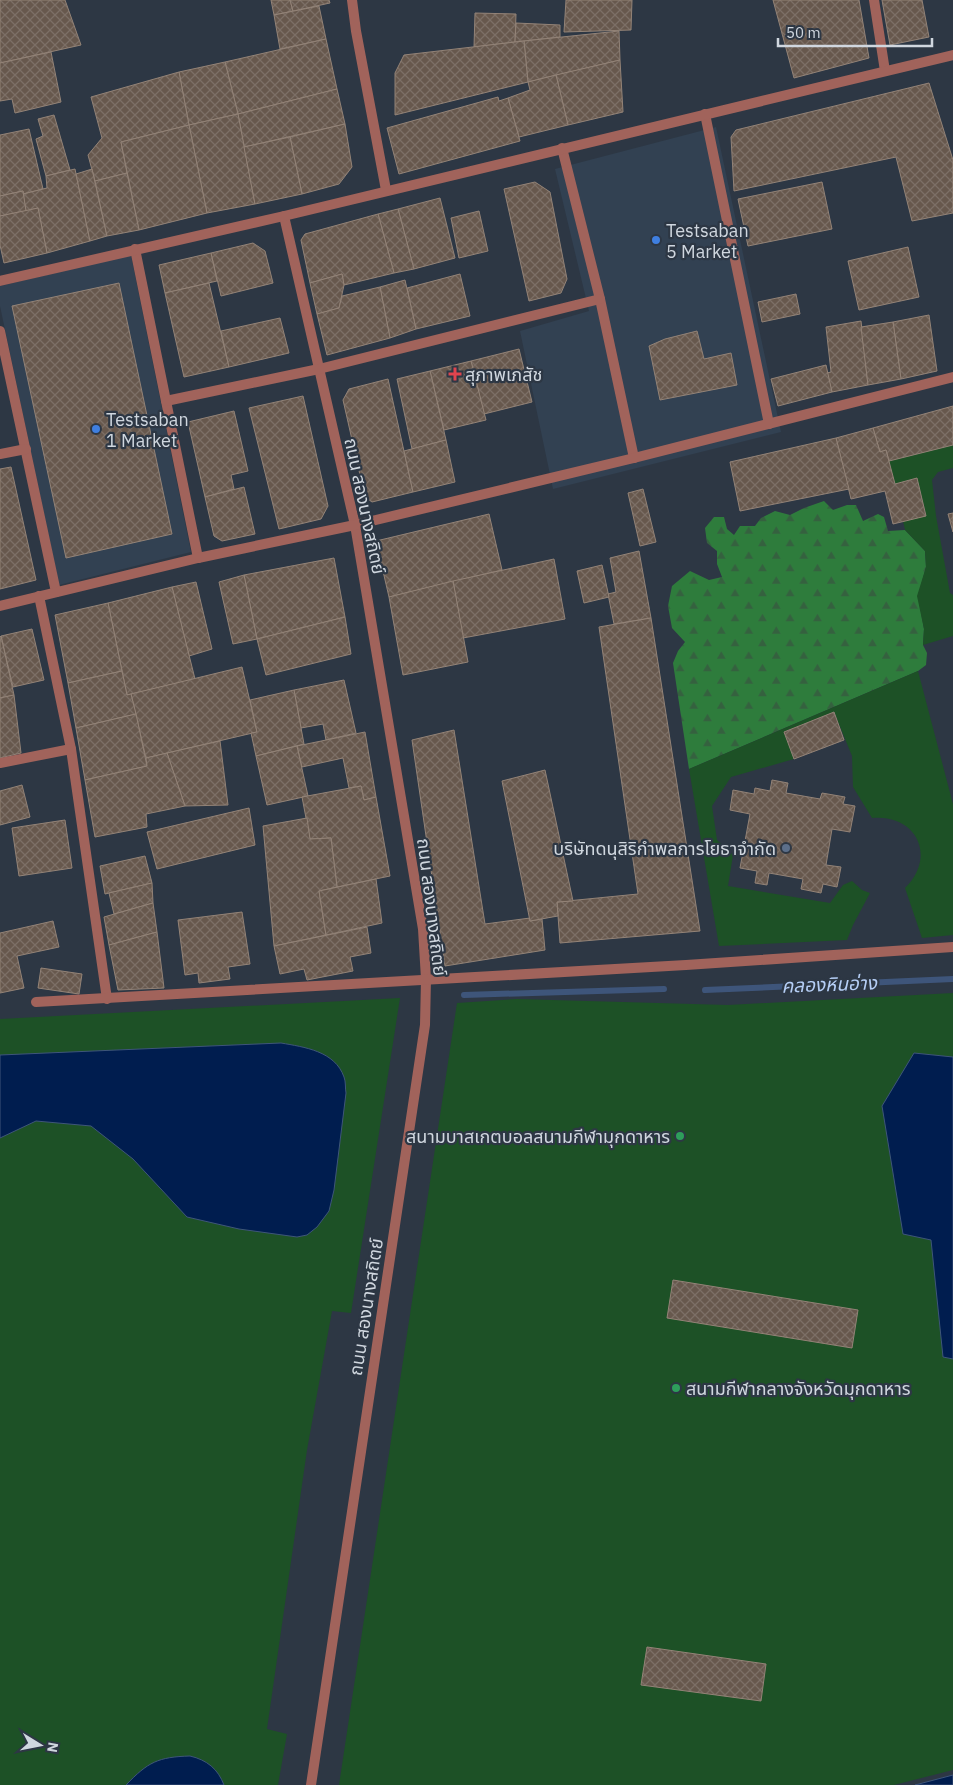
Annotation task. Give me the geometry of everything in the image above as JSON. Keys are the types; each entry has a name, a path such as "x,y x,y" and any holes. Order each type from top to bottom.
{"street":[{"path":"352,0 356,31 386,190"},
{"path":"874,0 885,71"},
{"path":"0,281 284,216 953,55"},
{"path":"705,114 769,424"},
{"path":"562,148 600,299 634,458"},
{"name":"ถนน สองนางสถิตย์","path":"284,216 355,525 422,929 426,979 425,1025 311,1785"},
{"path":"135,249 198,558"},
{"path":"166,400 319,369 600,299"},
{"path":"0,331 56,592"},
{"path":"0,606 198,558 355,525 634,458 953,377"},
{"path":"0,454 26,449"},
{"path":"39,596 71,749 107,999"},
{"path":"0,763 71,749"},
{"path":"36,1002 686,965 953,946"}],"shaded area":[{"name":"Testsaban 5 Market","path":"716,127 781,432 553,489 520,331 589,311 555,169"},
{"name":"Testsaban 1 Market","path":"131,255 191,552 59,585 0,306 0,286"}],"green space":[{"path":"953,445 953,468 938,472 932,480 936,516 950,593 953,595 953,636 923,645 924,629 917,596 926,567 925,551 905,530 903,521 926,515 917,478 895,484 889,461"},
{"path":"824,501 833,510 847,505 856,505 863,521 878,514 884,517 888,531 905,530 925,551 926,567 918,596 924,629 923,645 927,653 926,665 918,671 689,769 673,663 678,651 685,642 672,628 668,606 672,586 690,571 709,580 722,577 717,564 717,551 707,543 705,528 714,517 724,517 727,529 734,535 740,526 755,526 761,518 775,511 790,515"},
{"path":"918,671 953,804 953,935 922,938 905,888 915,876 920,863 920,851 917,840 911,830 901,823 888,819 872,818 853,787 852,756 834,712 784,732 794,759 731,777 712,806 717,840 733,855 728,886 830,903 843,885 852,881 862,890 870,893 847,940 719,946 689,769"},
{"name":"สนามกีฬากลางจังหวัดมุกดาหาร","path":"953,993 953,1770 894,1785 339,1785 457,1003 517,999 728,1005"},
{"path":"400,998 351,1313 332,1311 307,1450 267,1729 287,1734 278,1785 0,1785 0,1019"}],"water":[{"path":"281,1043 299,1046 326,1056 340,1068 345,1081 346,1093 334,1190 329,1211 317,1227 307,1235 297,1237 239,1229 187,1217 133,1159 91,1126 36,1121 0,1138 0,1055"},
{"path":"914,1053 953,1057 953,1359 943,1357 931,1240 903,1234 882,1106"},
{"path":"190,1756 202,1760 211,1766 219,1774 224,1785 126,1785 154,1762"},
{"path":"953,1775 953,1785 915,1785"}],"building":[{"path":"0,0 65,0 81,45 0,63"},
{"path":"271,0 290,0 293,11 274,15"},
{"path":"290,0 329,0 330,3 293,11"},
{"path":"566,0 632,0 631,30 564,32"},
{"path":"773,0 859,0 869,58 794,78"},
{"path":"882,0 922,0 929,37 890,45"},
{"path":"319,6 326,39 280,49 274,15"},
{"path":"475,13 516,14 515,42 474,47"},
{"path":"516,23 560,25 560,37 515,42"},
{"path":"619,31 620,60 528,82 524,41"},
{"path":"326,39 337,89 238,114 225,62"},
{"path":"524,41 528,82 395,115 395,73 404,55"},
{"path":"51,52 61,102 15,113 12,99 0,101 0,63"},
{"path":"620,60 623,112 568,125 556,75"},
{"path":"225,62 238,114 189,125 179,72"},
{"path":"179,72 189,125 121,142 127,173 95,181 88,155 102,138 91,97"},
{"path":"556,75 568,125 519,137 508,98 530,90 528,82"},
{"path":"929,83 953,160 953,213 912,221 896,157 734,191 731,137 736,130"},
{"path":"337,89 345,124 244,147 238,114"},
{"path":"498,97 499,101 508,98 520,141 399,174 387,128"},
{"path":"238,114 255,204 207,213 189,125"},
{"path":"54,115 70,170 46,176 36,139 43,136 38,119"},
{"path":"345,124 352,167 339,184 302,194 290,137"},
{"path":"189,125 207,213 139,230 121,142"},
{"path":"29,129 43,189 23,194 23,191 0,196 0,135"},
{"path":"290,137 302,194 255,204 244,147"},
{"path":"75,169 90,241 47,253 38,208 26,211 23,194 47,188 46,176"},
{"path":"92,169 107,236 90,241 76,174"},
{"path":"127,173 139,230 107,236 95,181"},
{"path":"535,182 550,192 567,279 561,293 529,301 504,189"},
{"path":"822,182 832,229 748,246 738,199"},
{"path":"23,191 26,211 0,216 0,196"},
{"path":"440,198 455,258 414,269 398,209"},
{"path":"38,208 47,253 4,263 0,245 0,216"},
{"path":"398,209 414,269 394,273 378,214"},
{"path":"479,211 488,251 459,258 451,218"},
{"path":"378,214 394,273 344,285 342,274 310,283 301,240 305,234"},
{"path":"253,243 265,251 273,283 221,296 211,253"},
{"path":"908,247 919,297 859,310 848,261"},
{"path":"211,253 217,281 165,293 159,265"},
{"path":"342,274 344,285 339,308 317,314 310,283"},
{"path":"460,274 470,316 416,329 407,288"},
{"path":"405,280 416,329 390,338 380,287"},
{"name":"Testsaban 1 Market","path":"119,283 172,534 66,558 12,306"},
{"path":"209,283 229,367 184,377 165,293"},
{"path":"380,287 390,338 327,355 317,314 339,308 342,296"},
{"path":"796,294 800,314 762,322 758,302"},
{"path":"929,315 937,371 901,379 893,322"},
{"path":"280,318 289,353 229,367 221,331"},
{"path":"861,321 868,385 832,392 827,373 831,372 826,327"},
{"path":"893,322 901,379 868,385 861,327"},
{"path":"697,331 704,359 731,353 737,385 660,400 649,346 665,339"},
{"path":"519,349 532,402 484,414 471,361"},
{"path":"471,361 486,420 444,430 430,371"},
{"path":"826,365 832,392 778,406 771,379"},
{"path":"430,371 446,440 412,449 397,379"},
{"path":"388,379 413,492 372,502 365,497 343,400 349,389"},
{"path":"303,396 328,506 321,519 279,529 249,408"},
{"path":"953,406 953,445 889,461 886,450 880,452 873,428"},
{"path":"234,411 248,471 231,475 234,489 205,497 188,422"},
{"path":"873,428 880,452 886,450 895,484 917,478 926,516 893,524 885,491 851,499 836,438"},
{"path":"836,438 849,489 740,511 730,462"},
{"path":"446,440 455,482 413,492 404,451"},
{"path":"11,467 36,580 0,589 0,469"},
{"path":"244,487 255,534 222,541 214,536 205,497"},
{"path":"643,489 656,542 640,546 628,493"},
{"path":"953,513 953,532 948,514"},
{"path":"489,514 502,570 389,597 376,541"},
{"path":"639,551 651,618 614,624 608,594 616,592 610,558"},
{"path":"334,558 345,617 257,639 244,575"},
{"path":"554,559 565,619 463,638 453,581"},
{"path":"602,565 609,597 584,603 577,571"},
{"path":"244,575 257,639 233,644 219,582"},
{"path":"453,581 468,662 403,675 389,597"},
{"path":"196,582 212,649 189,656 172,587"},
{"path":"172,587 195,679 127,695 108,603"},
{"path":"108,603 122,671 68,683 55,615"},
{"path":"345,617 351,654 266,675 257,639"},
{"path":"651,618 700,931 560,943 557,902 638,894 599,627"},
{"path":"32,629 44,680 13,687 1,636"},
{"path":"0,637 14,695 0,698"},
{"path":"242,667 257,732 146,758 131,694"},
{"path":"122,671 127,695 131,694 136,714 76,728 68,683"},
{"path":"344,680 356,733 326,740 323,724 301,728 294,690"},
{"path":"294,690 304,744 256,756 251,733 257,732 250,700"},
{"path":"14,695 21,753 0,758 0,698"},
{"path":"834,712 844,740 794,759 784,732"},
{"path":"136,714 147,766 85,780 76,728"},
{"path":"454,730 485,924 530,918 530,921 542,919 545,950 445,966 412,740"},
{"path":"365,732 376,797 364,800 361,786 349,788 343,758 302,767 297,746"},
{"path":"220,741 228,805 185,806 167,753"},
{"path":"297,746 308,796 267,805 256,756"},
{"path":"167,753 185,806 146,814 147,827 95,837 85,780 147,766 146,758"},
{"path":"545,770 573,901 557,902 558,916 530,921 502,781"},
{"name":"บริษัทดนุสิริกำพลการโยธาจำกัด","path":"772,780 788,783 786,793 820,799 822,793 845,797 843,804 855,806 850,832 832,829 826,865 841,867 837,887 823,884 821,893 801,889 803,879 769,873 767,885 755,883 757,871 740,868 750,814 730,810 733,790 754,794 755,788 770,791"},
{"path":"22,785 30,817 0,825 0,791"},
{"path":"361,786 364,800 376,797 390,876 337,887 331,838 310,839 302,797"},
{"path":"249,808 255,845 157,869 147,832"},
{"path":"307,818 310,839 331,838 337,887 319,891 326,935 274,946 263,826"},
{"path":"65,820 72,868 19,876 12,828"},
{"path":"145,856 152,883 105,894 100,866"},
{"path":"376,879 382,923 326,935 319,891"},
{"path":"152,883 153,903 114,914 109,893"},
{"path":"153,903 157,932 109,945 104,917"},
{"path":"242,912 250,964 228,967 230,979 199,983 198,973 185,975 178,920"},
{"path":"53,921 59,947 17,956 24,988 0,993 0,933"},
{"path":"367,927 371,953 350,957 353,971 307,980 304,969 280,974 274,946"},
{"path":"157,932 164,988 118,990 109,945"},
{"path":"41,968 82,974 79,994 38,988"},
{"path":"673,1280 858,1310 852,1348 667,1318"},
{"path":"647,1647 766,1664 761,1701 641,1685"}],"waterway":[{"name":"คลองหินอ่าง","path":"705,990 953,979"},
{"name":"คลองหินอ่าง","path":"464,995 664,989"}],"place":[{"name":"Testsaban 5 Market","path":"656,240"},
{"name":"สุภาพเภสัช","path":"455,374"},
{"name":"Testsaban 1 Market","path":"96,429"},
{"name":"บริษัทดนุสิริกำพลการโยธาจำกัด","path":"786,848"},
{"name":"สนามบาสเกตบอลสนามกีฬามุกดาหาร","path":"680,1136"},
{"name":"สนามกีฬากลางจังหวัดมุกดาหาร","path":"676,1388"}]}
